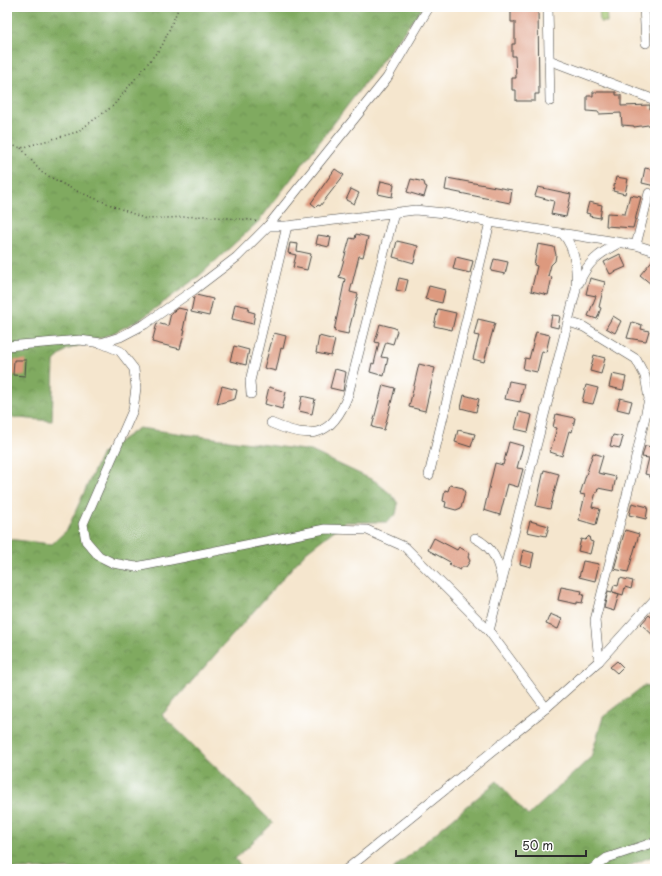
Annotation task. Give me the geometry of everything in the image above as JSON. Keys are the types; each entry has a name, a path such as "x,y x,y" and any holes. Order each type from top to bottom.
{"street":[{"path":"101,343 120,337 152,320 236,257 268,226 387,78 429,7"},
{"path":"548,7 550,101"},
{"path":"644,7 646,43"},
{"path":"549,60 655,100"},
{"path":"636,244 649,194"},
{"path":"268,226 287,226 415,210 445,213 563,234 619,243 636,244 655,251"},
{"path":"271,423 298,433 322,431 334,422 343,409 348,395 394,213"},
{"path":"429,475 490,222"},
{"path":"251,394 250,381 287,226"},
{"path":"489,631 576,290 577,272 571,245 563,234"},
{"path":"576,290 589,264 597,255 619,243"},
{"path":"569,322 584,327 636,359 644,376 649,399 632,475 595,620 599,661"},
{"path":"7,346 80,340 101,343 120,351 134,369 136,388 133,410 83,524 86,541 99,556 113,563 136,567 325,529 367,530 405,547 489,631 546,708"},
{"path":"475,538 484,543 493,553 498,562 502,583"},
{"path":"347,869 546,708 599,661 655,599"},
{"path":"592,869 607,858 655,842"}],"path":[{"path":"7,144 21,148 77,132 113,106 162,46 179,7"},
{"path":"21,148 41,172 74,190 146,218 204,216 251,220 268,226"}],"green space":[{"path":"7,7 423,7 259,221 199,276 141,319 111,334 66,350 54,361 52,421 7,417"},
{"path":"599,7 606,7 607,22 600,22"},
{"path":"139,428 311,451 375,481 393,496 398,504 396,514 387,522 345,522 306,552 162,715 273,823 235,859 244,869 7,869 7,539 52,544 67,530 102,453"},
{"path":"645,685 655,687 655,855 622,869 393,869 497,781 528,816 591,757 603,717"}],"building":[{"path":"515,7 538,7 539,94 535,94 535,101 516,101 516,90 512,90 512,78 516,78 515,56 512,56 512,44 515,44 515,22 511,22 511,10 515,10"},
{"path":"593,92 616,92 616,95 621,95 621,106 650,105 650,109 655,109 655,124 634,127 622,125 621,113 599,114 599,112 587,111 587,96 593,96"},
{"path":"645,168 655,170 655,186 642,183"},
{"path":"335,169 344,175 320,206 318,205 316,207 311,203"},
{"path":"616,177 628,179 625,194 613,191"},
{"path":"447,178 512,190 510,203 445,190"},
{"path":"411,179 424,182 425,186 427,187 424,197 407,192"},
{"path":"381,181 394,184 392,197 378,194"},
{"path":"538,187 571,194 566,217 551,214 554,201 535,196"},
{"path":"351,189 359,193 354,204 346,200"},
{"path":"630,195 641,197 633,228 606,226 607,213 625,214"},
{"path":"589,202 602,205 600,218 589,216 590,214 586,213"},
{"path":"356,234 368,237 363,257 359,256 350,292 358,294 348,334 334,331 345,279 339,277 350,238 355,239"},
{"path":"318,235 331,237 329,247 316,244"},
{"path":"397,241 418,246 414,263 393,257"},
{"path":"290,243 298,244 297,251 311,254 307,270 293,267 296,255 288,253"},
{"path":"538,244 554,247 556,255 555,261 551,265 548,276 552,277 548,295 531,291 537,266 534,265"},
{"path":"620,254 626,267 610,274 604,262"},
{"path":"456,257 473,261 470,273 453,269"},
{"path":"655,257 655,279 651,284 640,275"},
{"path":"494,259 508,262 505,274 491,271"},
{"path":"399,278 408,280 405,292 396,290"},
{"path":"590,278 605,282 599,307 601,308 597,319 588,316 596,296 586,294"},
{"path":"429,286 445,290 442,303 425,299"},
{"path":"196,295 213,299 209,316 191,312 194,297"},
{"path":"235,304 249,307 248,311 255,313 253,324 232,319"},
{"path":"178,308 187,310 183,330 185,330 180,349 152,342 157,323 168,326 171,313"},
{"path":"438,309 456,313 452,330 434,326"},
{"path":"552,315 560,316 558,328 550,326"},
{"path":"613,316 621,321 615,333 606,328"},
{"path":"478,319 495,323 484,362 473,359 479,336 474,335"},
{"path":"632,322 642,325 641,329 649,331 646,341 627,338"},
{"path":"380,324 395,328 397,331 393,344 386,342 381,357 388,358 384,376 370,372 372,363 374,364 379,343 375,342"},
{"path":"536,332 550,335 546,352 542,351 537,372 523,369 525,358 529,359"},
{"path":"274,333 286,336 283,349 281,348 276,371 264,368"},
{"path":"319,336 335,340 331,356 316,353"},
{"path":"234,346 249,350 246,365 230,361"},
{"path":"594,355 605,358 601,374 590,371"},
{"path":"14,360 26,360 25,376 13,375"},
{"path":"419,364 435,368 425,411 409,407"},
{"path":"335,369 346,372 343,391 330,388"},
{"path":"612,374 626,377 623,390 609,387"},
{"path":"509,381 524,384 520,402 505,399"},
{"path":"383,385 395,388 384,430 372,427"},
{"path":"586,385 598,388 593,404 582,402"},
{"path":"222,386 237,390 235,399 217,404"},
{"path":"269,387 286,392 282,409 265,404"},
{"path":"464,395 479,399 476,412 461,408"},
{"path":"302,396 315,399 312,414 299,411"},
{"path":"620,398 632,401 629,412 617,409"},
{"path":"519,412 532,415 528,432 515,429"},
{"path":"556,414 575,418 572,432 569,431 562,456 550,452 557,428 553,427"},
{"path":"458,430 475,434 471,447 455,442"},
{"path":"613,435 623,437 620,448 610,446"},
{"path":"509,442 523,446 517,468 523,469 518,487 508,484 500,515 484,510 495,463 503,465"},
{"path":"645,446 655,447 655,486 649,475 645,474 649,458 642,457"},
{"path":"593,453 603,456 598,473 616,477 613,491 598,488 597,493 596,492 592,507 600,509 596,525 579,520 585,495 580,494"},
{"path":"544,470 559,474 550,509 536,506"},
{"path":"450,485 463,488 465,493 461,508 456,510 445,507 446,502 443,501 445,490 448,491"},
{"path":"632,503 648,507 646,519 629,515"},
{"path":"530,521 549,526 546,536 527,532"},
{"path":"625,530 639,534 628,572 614,569"},
{"path":"589,536 590,541 593,542 590,554 578,551 581,539 585,540"},
{"path":"434,538 457,550 459,547 470,553 468,557 470,561 466,567 462,567 460,570 449,565 450,562 428,550"},
{"path":"523,550 534,553 531,567 520,564"},
{"path":"583,561 599,564 595,581 579,577"},
{"path":"620,578 633,581 631,589 625,587 623,595 613,592 619,594 614,611 604,608 608,591 612,592 614,585 618,586"},
{"path":"561,587 582,591 581,594 584,594 582,603 577,602 577,604 558,600"},
{"path":"550,614 562,619 558,629 546,624"},
{"path":"649,615 655,620 655,637 641,624"},
{"path":"617,661 623,667 617,673 610,667"}]}
